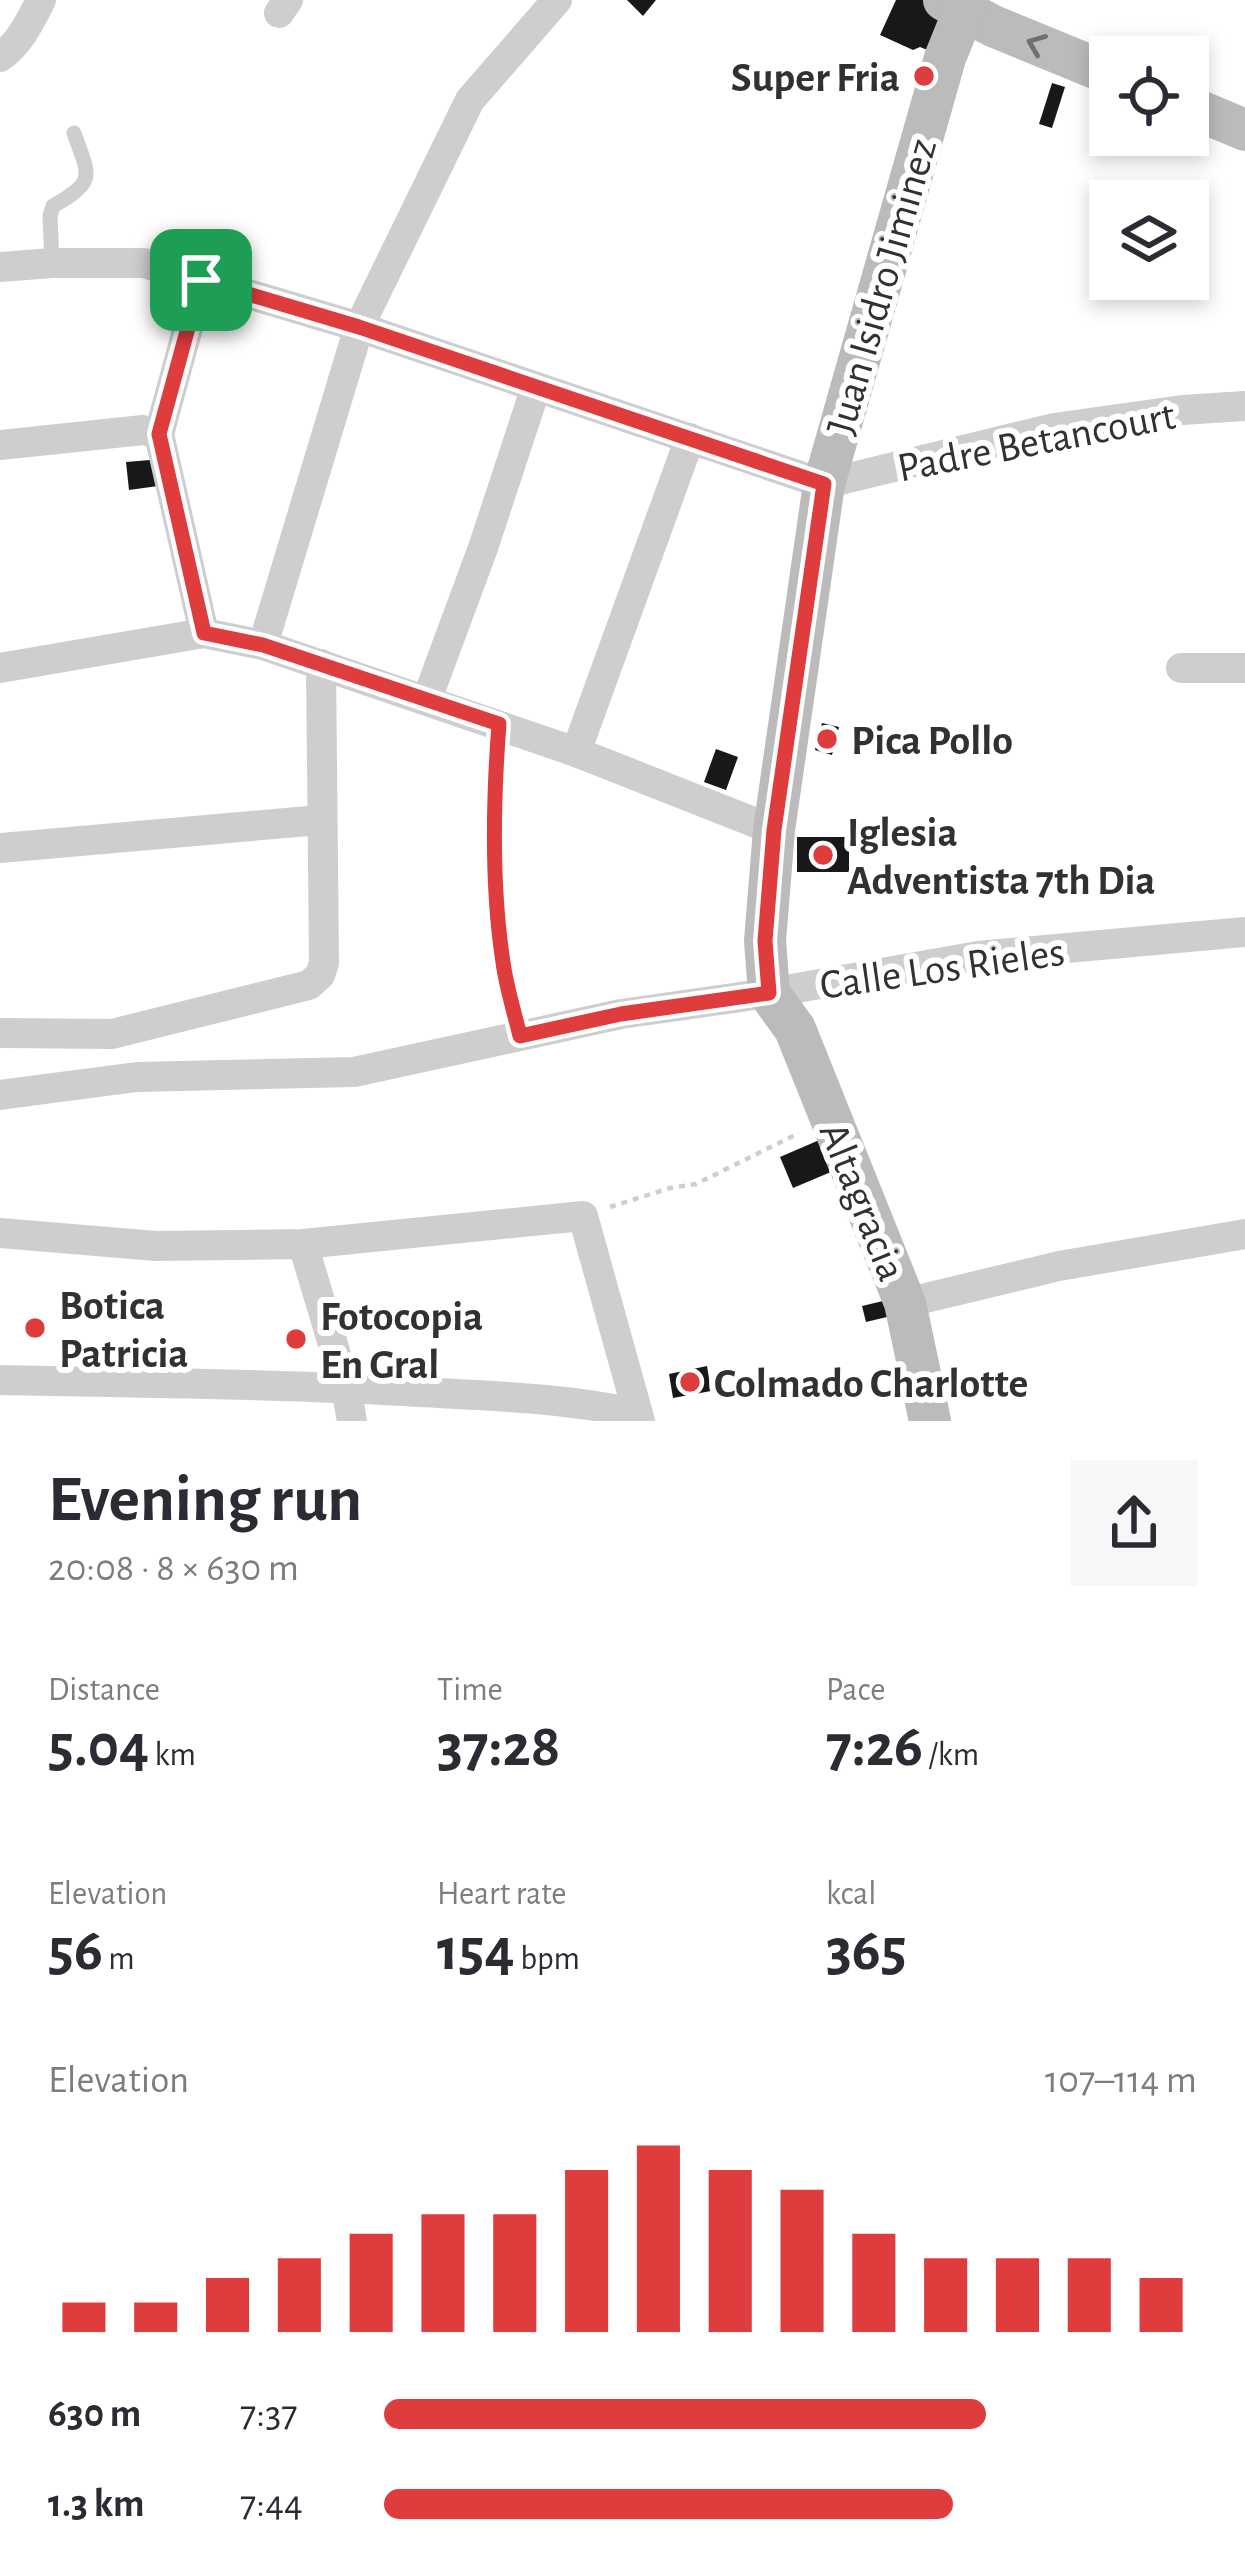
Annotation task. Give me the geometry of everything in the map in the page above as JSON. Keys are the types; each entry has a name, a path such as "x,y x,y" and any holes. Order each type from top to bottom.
{"street":[{"path":"3,55 41,0"},
{"path":"263,645 359,327 470,100 557,0"},
{"path":"954,6 1089,65"},
{"name":"Juan Isidro Jiminez","path":"769,993 765,941 774,830 824,484 938,80 954,6"},
{"path":"1209,115 1245,130"},
{"path":"0,267 143,263 359,327 824,484"},
{"path":"201,280 159,434 204,633"},
{"path":"427,699 536,387"},
{"name":"Padre Betancourt","path":"824,484 1054,428 1245,406"},
{"path":"0,445 142,430 159,434"},
{"path":"576,752 690,438"},
{"path":"0,668 204,633 263,645 499,724 774,830"},
{"path":"0,1033 112,1034 309,985 320,975 324,963 321,664"},
{"path":"1180,668 1245,668"},
{"path":"0,848 320,820"},
{"name":"Calle Los Rieles","path":"0,1095 137,1077 354,1072 621,1014 978,956 1245,932"},
{"name":"Altagracia","path":"769,993 795,1029 905,1303 930,1421"},
{"path":"0,1233 156,1246 303,1244 583,1216 639,1418"},
{"path":"905,1303 1059,1266 1245,1234"},
{"path":"303,1244 352,1421"},
{"path":"0,1380 346,1388 539,1399 606,1407 639,1418"}],"lane":[{"path":"52,263 53,206 80,190 86,180 74,133"}],"path":[{"path":"499,724 496,877 503,962 520,1036"},
{"path":"583,1216 696,1184 831,1117"}],"building":[{"path":"627,0 656,0 643,16"},
{"path":"896,0 929,0 954,13 937,54 920,47 913,50 880,35"},
{"path":"1052,83 1065,87 1052,128 1039,124"},
{"path":"150,460 158,486 129,490 126,462"},
{"name":"Pica Pollo","path":"822,723 839,727 832,755 815,750"},
{"path":"716,749 738,757 726,790 704,782"},
{"name":"Iglesia Adventista 7th Dia","path":"797,837 849,837 849,872 797,872"},
{"path":"824,1138 838,1169 793,1188 780,1157"},
{"path":"887,1300 891,1316 866,1322 862,1306"},
{"name":"Botica Patricia","path":"30,1317 43,1318 41,1339 28,1338"},
{"name":"Fotocopia En Gral","path":"305,1328 309,1342 292,1348 282,1336"},
{"name":"Colmado Charlotte","path":"707,1366 711,1391 673,1398 669,1374"}],"place":[{"name":"Super Fria","path":"924,76"},
{"name":"Pica Pollo","path":"827,739"},
{"name":"Iglesia Adventista 7th Dia","path":"823,855"},
{"name":"Botica Patricia","path":"35,1328"},
{"name":"Fotocopia En Gral","path":"296,1339"},
{"name":"Colmado Charlotte","path":"690,1382"}],"route":[{"path":"201,280 359,327 824,484 774,830 765,941 769,993 621,1014 520,1036 503,962 496,877 499,724 263,645 204,633 159,434 201,280"}]}
